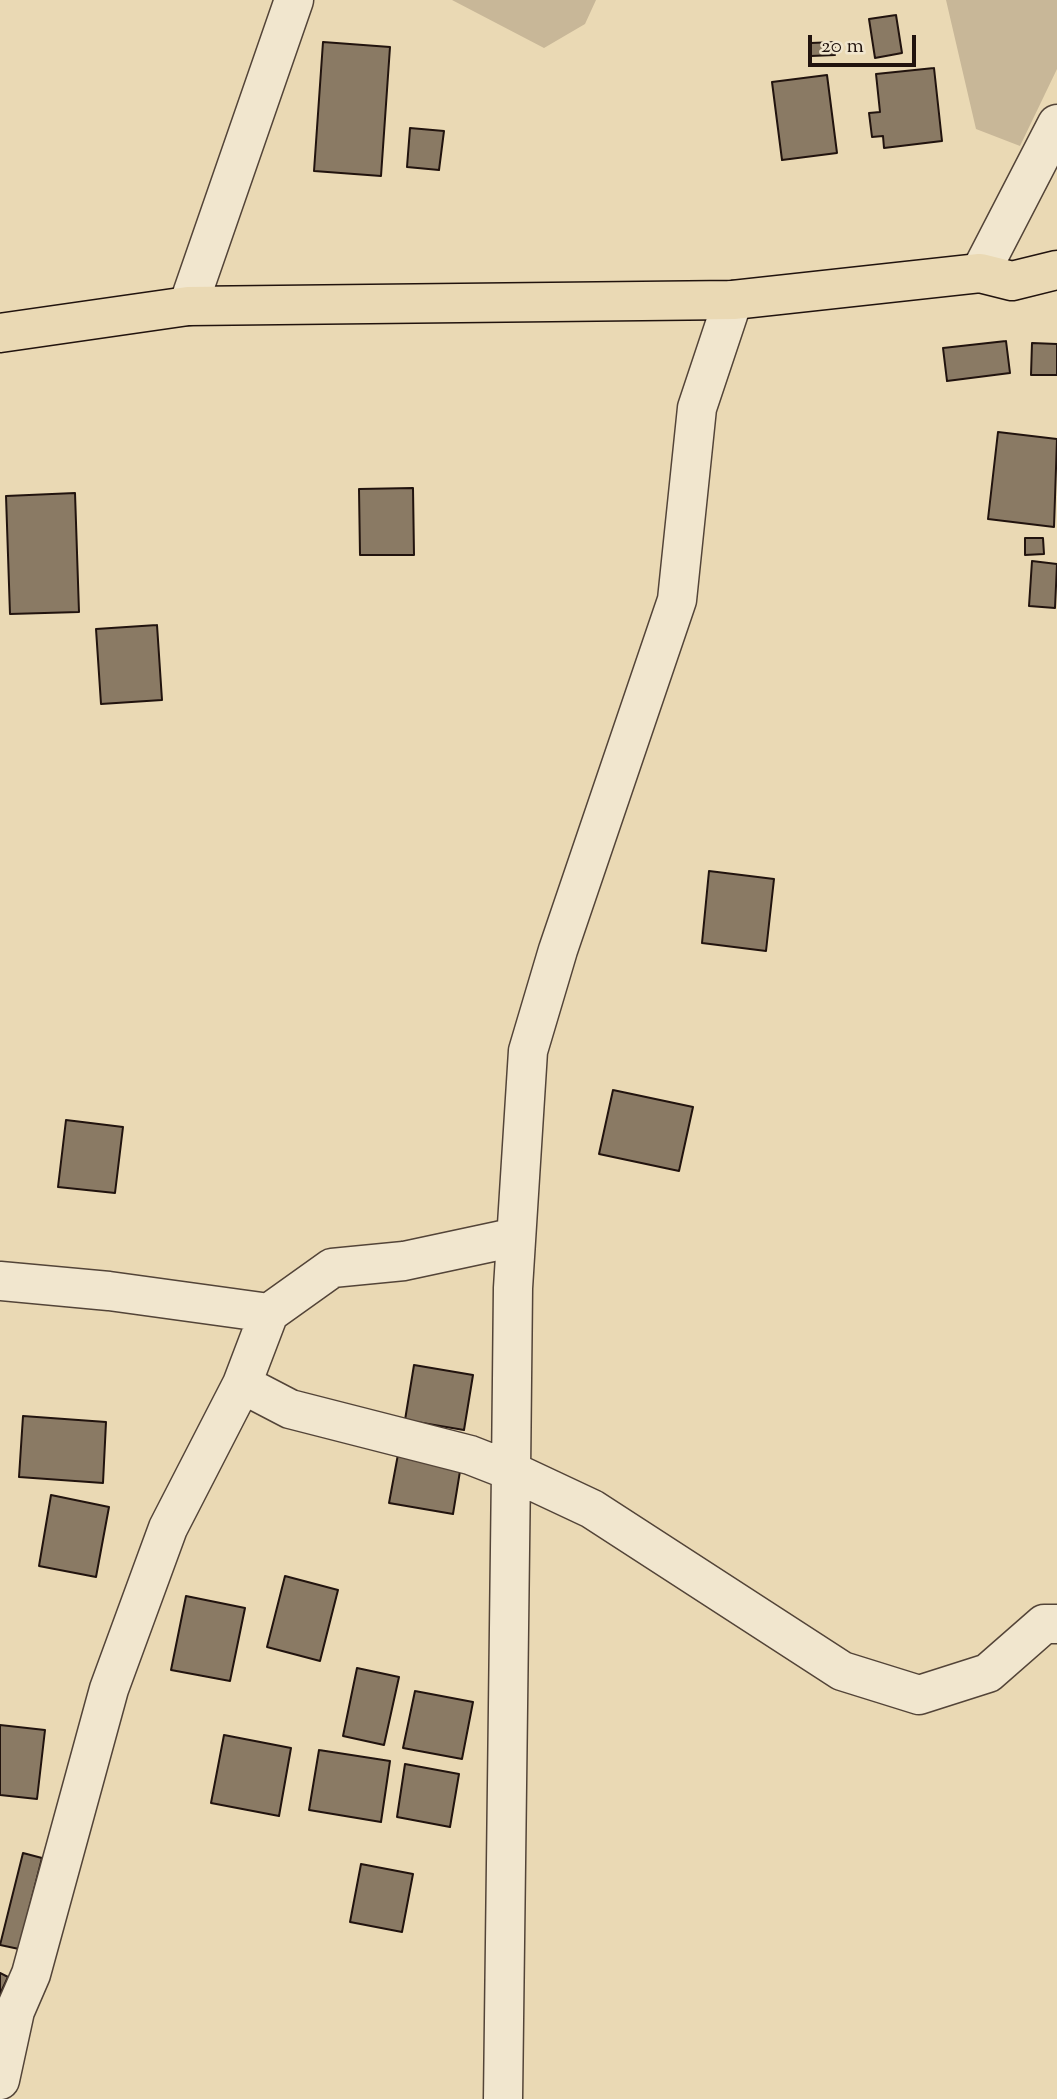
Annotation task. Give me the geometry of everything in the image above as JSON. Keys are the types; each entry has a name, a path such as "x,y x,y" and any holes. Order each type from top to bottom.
{"main road":[{"path":"0,333 188,306 733,300 980,273 1012,281 1057,270"}],"street":[{"path":"188,306 294,0"},
{"path":"980,273 1057,124"},
{"path":"503,2099 516,1237 528,1051 558,950 677,600 697,408 733,300"},
{"path":"0,2080 15,2011 31,1975 109,1689 168,1528 242,1384 269,1313 332,1268 404,1261 516,1237"},
{"path":"0,1281 109,1290 269,1313"},
{"path":"242,1384 290,1409 470,1455 511,1471 592,1509 842,1671 919,1695 988,1673 1044,1624 1057,1624"}],"shaded area":[{"path":"452,0 596,0 585,24 544,48"},
{"path":"946,0 1057,0 1057,69 1020,146 976,129"}],"building":[{"path":"896,15 902,53 875,58 869,19"},
{"path":"323,42 390,47 381,176 314,171"},
{"path":"835,42 835,55 811,56 811,43"},
{"path":"934,68 942,141 884,148 883,136 872,137 869,113 880,112 876,74"},
{"path":"827,75 837,153 782,160 772,82"},
{"path":"410,128 444,131 439,170 407,167"},
{"path":"1006,341 1010,373 947,381 943,348"},
{"path":"1032,343 1057,344 1057,375 1031,375"},
{"path":"998,432 1057,439 1054,527 988,519"},
{"path":"413,488 414,555 360,555 359,489"},
{"path":"75,493 79,612 10,614 6,496"},
{"path":"1025,538 1043,538 1044,554 1025,555"},
{"path":"1032,561 1057,564 1055,608 1029,606"},
{"path":"157,625 162,700 101,704 96,629"},
{"path":"709,871 774,879 766,951 702,943"},
{"path":"613,1090 693,1107 679,1171 599,1154"},
{"path":"66,1120 123,1127 115,1193 58,1187"},
{"path":"414,1365 473,1375 464,1430 405,1420"},
{"path":"23,1416 106,1422 103,1483 19,1477"},
{"path":"399,1449 462,1459 453,1514 389,1503"},
{"path":"51,1495 109,1507 96,1577 39,1566"},
{"path":"285,1576 338,1590 320,1661 267,1647"},
{"path":"186,1596 245,1608 230,1681 171,1670"},
{"path":"357,1668 399,1677 384,1745 343,1736"},
{"path":"415,1691 473,1702 462,1759 403,1748"},
{"path":"0,1725 45,1730 37,1799 0,1795"},
{"path":"224,1735 291,1748 279,1816 211,1803"},
{"path":"319,1750 390,1761 381,1822 309,1810"},
{"path":"405,1764 459,1774 450,1827 397,1817"},
{"path":"23,1853 42,1858 19,1949 0,1945"},
{"path":"361,1864 413,1874 402,1932 350,1922"},
{"path":"0,1973 8,1977 0,1994"}]}
